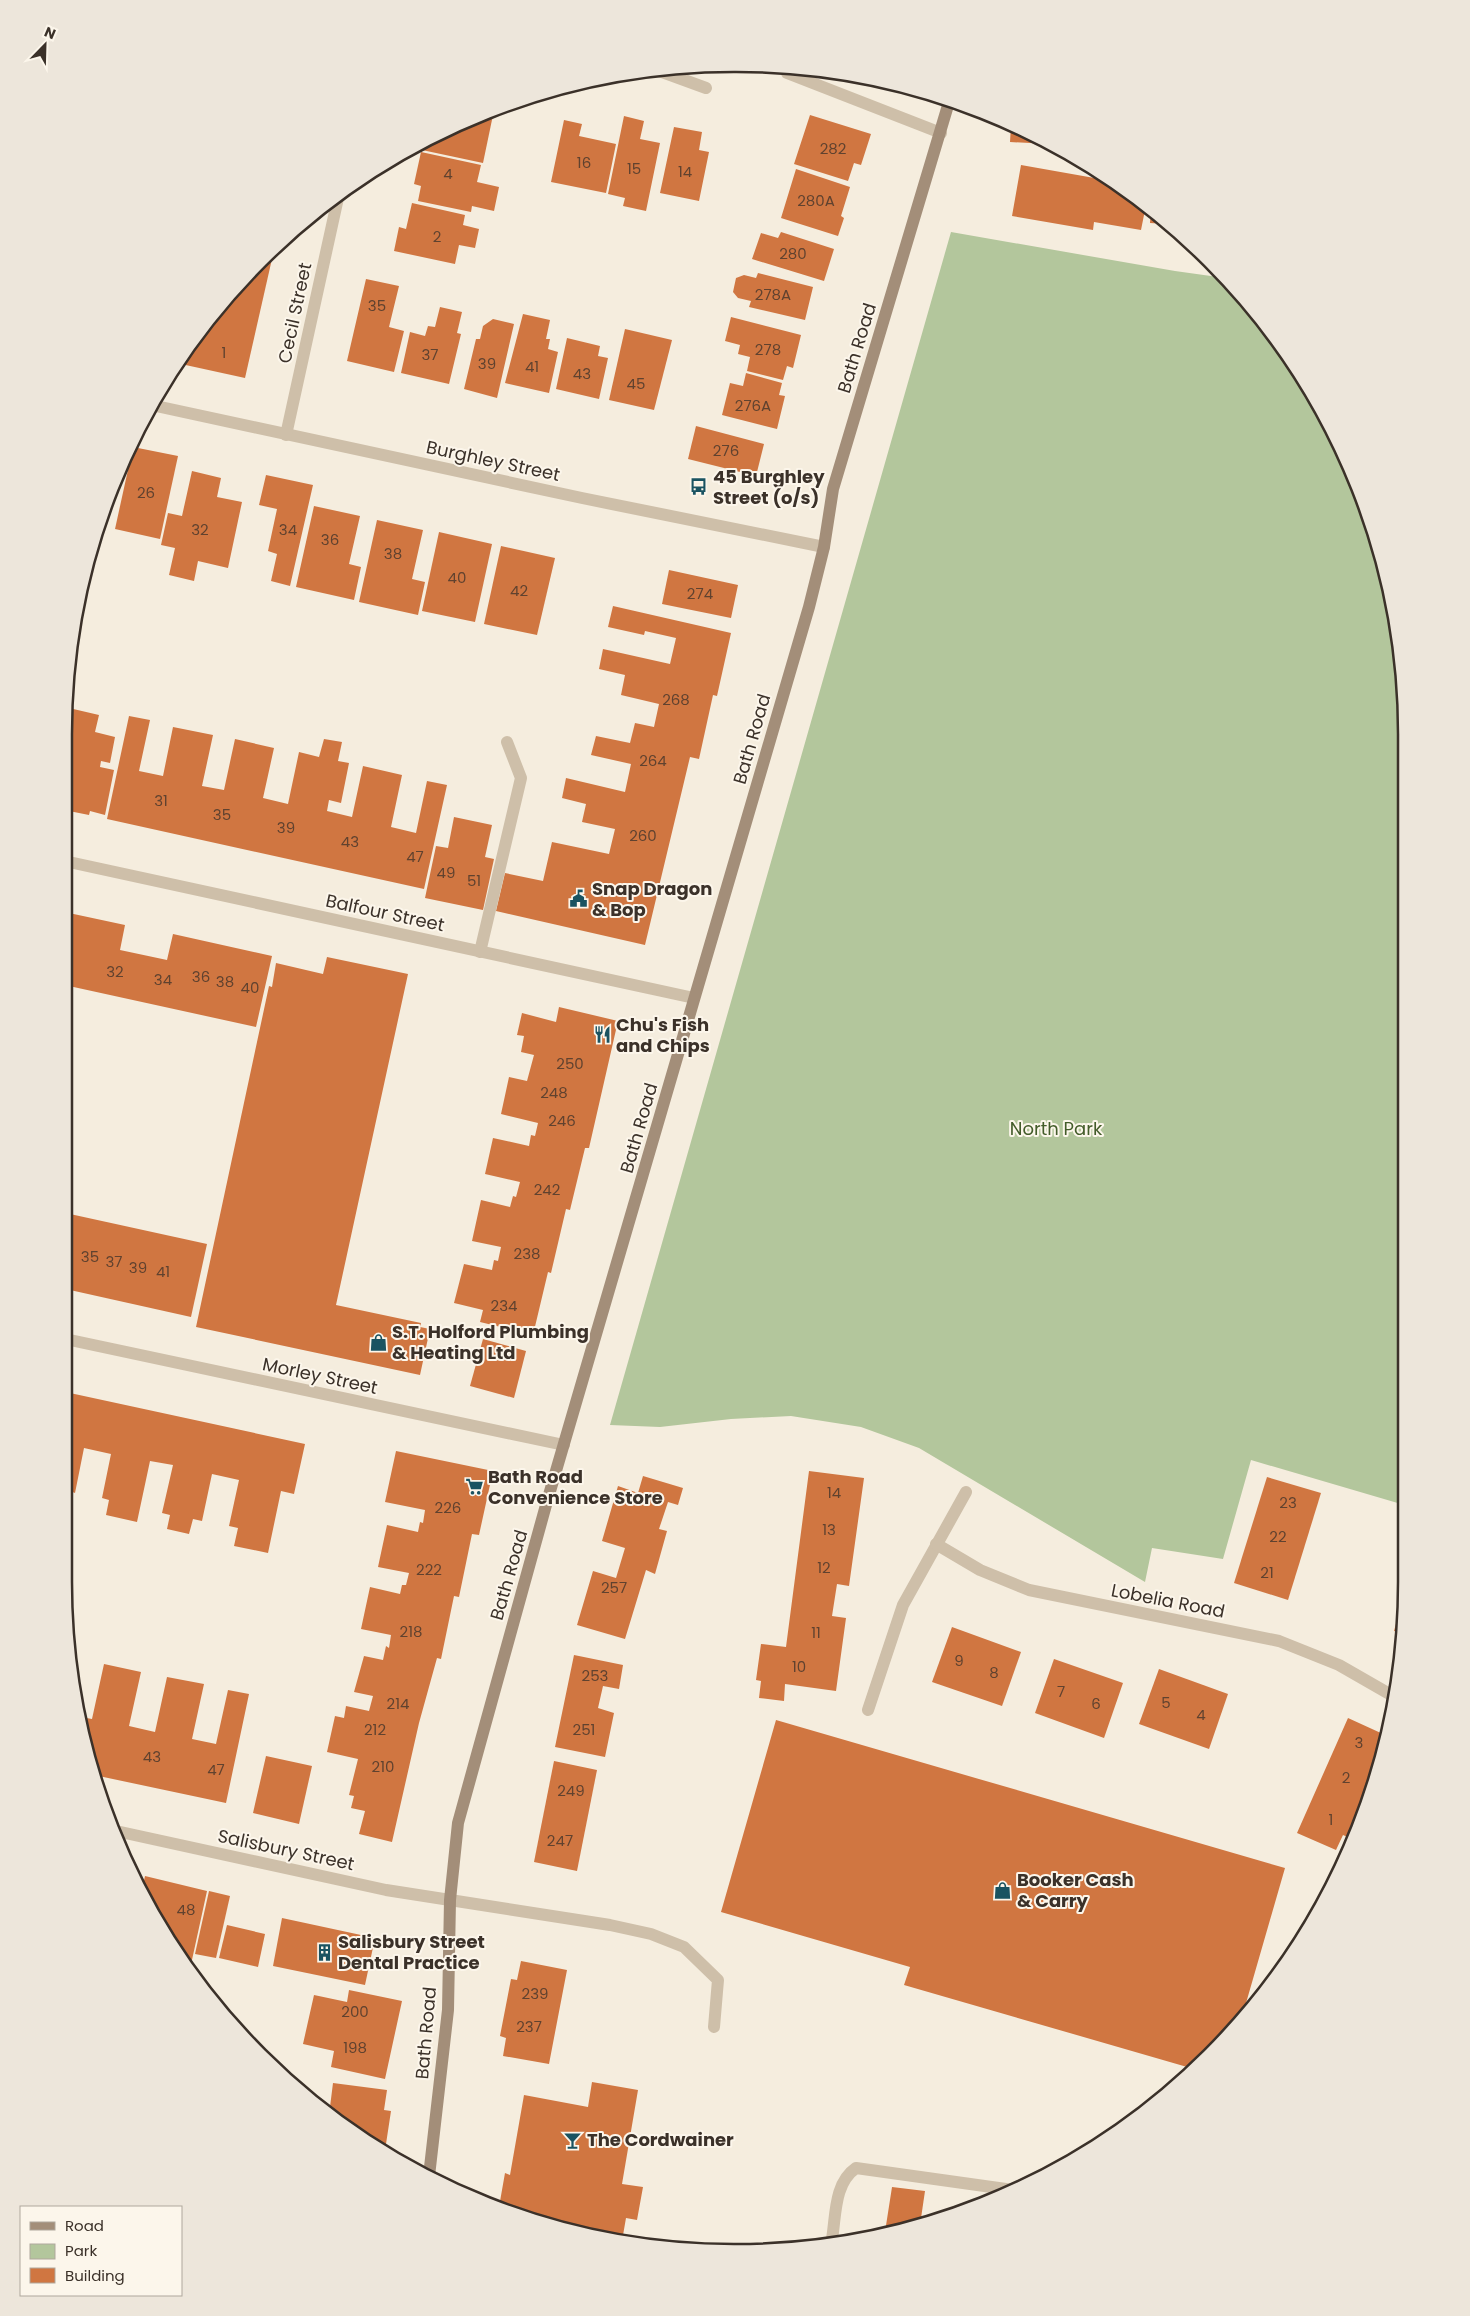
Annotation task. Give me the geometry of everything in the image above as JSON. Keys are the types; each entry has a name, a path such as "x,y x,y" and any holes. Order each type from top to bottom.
{"street":[{"path":"793,75 941,133"},
{"path":"673,76 706,88"},
{"name":"Bath Road","path":"430,2169 448,2010 450,1900 458,1822 564,1445 809,607 824,547 834,489 947,108"},
{"name":"Cecil Street","path":"286,435 336,206"},
{"name":"Burghley Street","path":"160,407 824,547"},
{"path":"480,952 521,778 508,742"},
{"name":"Balfour Street","path":"72,862 694,998"},
{"name":"Morley Street","path":"72,1340 564,1445"},
{"path":"868,1710 903,1605 966,1492"},
{"name":"Lobelia Road","path":"936,1544 980,1570 1029,1590 1279,1641 1339,1666 1388,1693"},
{"name":"Salisbury Street","path":"122,1832 386,1890 610,1925 651,1934 684,1947 718,1980 714,2028"},
{"path":"833,2236 840,2187 845,2176 856,2168 1000,2188"}],"green space":[{"name":"North Park","path":"951,232 1212,276 1261,332 1286,367 1309,404 1329,442 1347,481 1375,564 1385,606 1392,649 1398,735 1398,1503 1251,1460 1223,1559 1152,1548 1145,1582 919,1448 861,1427 791,1416 731,1419 660,1427 610,1425"}],"building":[{"path":"810,115 871,134 861,165 854,163 848,181 794,164"},
{"path":"624,116 644,121 640,139 660,143 646,211 623,206 625,198 608,194"},
{"path":"492,119 483,163 424,150"},
{"path":"564,120 582,124 579,136 616,144 606,193 551,182"},
{"path":"674,127 702,132 699,150 709,152 699,201 660,193"},
{"path":"1011,133 1032,143 1010,142"},
{"path":"421,152 481,165 477,182 499,187 494,211 472,206 471,212 418,201 421,186 414,184"},
{"path":"1021,165 1093,178 1144,214 1141,230 1094,222 1093,230 1012,216"},
{"path":"796,169 850,187 841,216 844,218 838,236 781,218"},
{"path":"412,203 465,215 463,225 479,229 475,248 459,245 455,264 394,251 399,227 406,229"},
{"path":"781,232 834,249 824,281 752,259 761,233 778,238"},
{"path":"271,263 245,378 185,365 237,298"},
{"path":"758,273 813,287 805,320 749,307 751,301 738,298 733,292 736,278 744,275 756,278"},
{"path":"366,279 399,286 389,327 404,331 394,372 347,361"},
{"path":"440,307 462,312 457,333 461,334 449,384 401,373 410,332 425,336 428,326 435,327"},
{"path":"523,314 550,320 546,339 550,339 548,349 558,352 549,393 505,383"},
{"path":"731,317 801,335 793,368 787,366 783,380 747,371 750,357 738,354 740,345 725,341"},
{"path":"493,319 514,324 497,398 464,389 476,339 480,339 483,326"},
{"path":"625,329 672,340 654,410 609,400"},
{"path":"567,338 600,346 598,356 608,358 599,399 556,389"},
{"path":"746,373 782,383 779,395 785,396 777,429 722,415 730,383 743,386"},
{"path":"696,426 764,444 756,476 688,459"},
{"path":"138,448 178,456 160,539 115,529 128,471"},
{"path":"192,471 221,478 217,497 242,502 228,568 198,561 194,581 169,575 175,548 161,545 168,513 182,516"},
{"path":"266,475 313,485 290,586 271,581 277,554 268,551 277,509 259,505"},
{"path":"314,506 360,516 349,564 361,567 354,600 296,587"},
{"path":"377,520 423,530 412,579 425,582 418,615 359,602"},
{"path":"439,532 492,544 475,622 422,611"},
{"path":"501,546 555,558 537,635 484,624"},
{"path":"669,570 738,585 731,618 662,604"},
{"path":"613,606 731,633 717,696 713,695 699,759 690,757 645,945 496,911 505,873 543,881 552,842 609,854 615,829 582,822 586,804 562,798 566,778 625,792 631,764 591,755 596,736 630,743 635,723 654,727 659,704 621,695 625,675 599,669 603,649 670,664 676,638 645,631 644,635 608,627"},
{"path":"73,709 99,715 95,732 115,737 110,763 101,761 100,767 114,770 105,815 90,811 89,815 72,812"},
{"path":"129,716 150,720 139,771 163,776 173,727 213,735 202,786 224,790 235,739 274,748 263,798 288,804 299,752 319,757 324,739 342,742 338,761 349,763 341,803 329,800 327,811 352,817 363,766 402,775 391,827 416,833 427,781 447,785 424,889 107,819"},
{"path":"454,817 492,825 485,857 494,859 483,910 425,898 436,846 448,848"},
{"path":"72,914 125,925 120,950 167,960 173,934 272,956 256,1027 72,987"},
{"path":"327,957 408,974 336,1305 421,1323 420,1327 430,1329 420,1375 196,1327 269,986 272,987 276,963 323,974"},
{"path":"559,1007 618,1021 589,1148 585,1148 570,1210 566,1209 551,1273 548,1272 533,1335 480,1322 483,1310 454,1303 464,1264 492,1270 494,1260 498,1261 501,1247 472,1241 481,1200 510,1207 513,1196 516,1197 520,1182 485,1174 493,1138 529,1146 531,1135 535,1136 538,1123 501,1114 509,1077 527,1081 534,1055 521,1052 524,1036 517,1035 522,1013 556,1022"},
{"path":"72,1214 207,1244 191,1317 72,1290"},
{"path":"483,1339 526,1351 514,1398 470,1386"},
{"path":"72,1393 305,1444 294,1494 281,1491 268,1553 234,1546 238,1528 229,1526 239,1480 212,1474 202,1521 193,1519 189,1534 167,1529 170,1515 162,1513 173,1465 150,1461 137,1522 106,1515 109,1500 102,1498 111,1454 84,1448 75,1493 72,1492"},
{"path":"396,1451 493,1471 479,1535 472,1534 459,1597 454,1596 441,1659 437,1658 419,1723 392,1842 359,1834 365,1811 351,1808 354,1796 349,1795 358,1759 327,1752 335,1716 344,1718 346,1706 369,1711 373,1696 354,1692 364,1656 383,1660 386,1646 389,1648 391,1635 361,1629 370,1587 400,1594 402,1585 406,1585 409,1573 378,1567 387,1525 418,1532 420,1522 423,1523 425,1510 385,1502"},
{"path":"809,1471 864,1478 849,1586 837,1584 832,1616 846,1618 836,1691 785,1684 784,1701 759,1698 761,1681 756,1680 761,1644 786,1647"},
{"path":"643,1476 683,1488 678,1505 668,1502 659,1529 667,1531 655,1574 646,1570 625,1639 577,1625 593,1571 616,1578 625,1548 602,1541 618,1486 638,1493"},
{"path":"1267,1477 1321,1493 1288,1600 1234,1583"},
{"path":"952,1627 1021,1652 1002,1706 932,1682"},
{"path":"574,1655 623,1665 619,1689 603,1686 598,1708 614,1713 605,1757 555,1747"},
{"path":"1054,1659 1123,1683 1104,1738 1035,1713"},
{"path":"104,1664 141,1672 129,1726 155,1732 167,1677 204,1684 192,1739 216,1744 228,1690 249,1694 226,1803 103,1777 87,1718 92,1719"},
{"path":"1159,1669 1228,1694 1209,1749 1139,1724"},
{"path":"1348,1718 1380,1732 1362,1794 1347,1835 1346,1837 1343,1835 1336,1850 1297,1833"},
{"name":"Booker Cash & Carry","path":"776,1720 1285,1868 1246,2002 1185,2066 904,1985 910,1967 721,1912"},
{"path":"266,1756 312,1766 299,1824 253,1813"},
{"path":"554,1761 597,1770 577,1871 534,1862"},
{"path":"145,1876 207,1891 192,1960 161,1912 144,1880"},
{"path":"209,1891 230,1896 216,1958 195,1954"},
{"name":"Salisbury Street Dental Practice","path":"282,1918 375,1938 365,1985 273,1966"},
{"path":"227,1925 265,1934 258,1967 219,1958"},
{"path":"521,1961 567,1970 549,2064 503,2056 506,2038 500,2036 511,1979 517,1980"},
{"path":"349,1990 402,2001 385,2079 331,2067 334,2051 303,2044 314,1995 347,2002"},
{"name":"The Cordwainer","path":"592,2082 638,2090 622,2184 643,2187 637,2220 626,2218 623,2234 564,2221 500,2200 505,2173 510,2175 524,2095 588,2107"},
{"path":"333,2083 387,2090 384,2110 391,2111 386,2144 367,2132 330,2106"},
{"path":"892,2187 925,2191 921,2216 886,2226"}],"place":[{"name":"45 Burghley Street (o/s)","path":"699,487"},
{"name":"Snap Dragon & Bop","path":"578,899"},
{"name":"Chu's Fish and Chips","path":"602,1035"},
{"name":"S.T. Holford Plumbing & Heating Ltd","path":"378,1342"},
{"name":"Bath Road Convenience Store","path":"474,1487"},
{"name":"Booker Cash & Carry","path":"1003,1890"},
{"name":"Salisbury Street Dental Practice","path":"324,1952"},
{"name":"The Cordwainer","path":"573,2140"}]}
